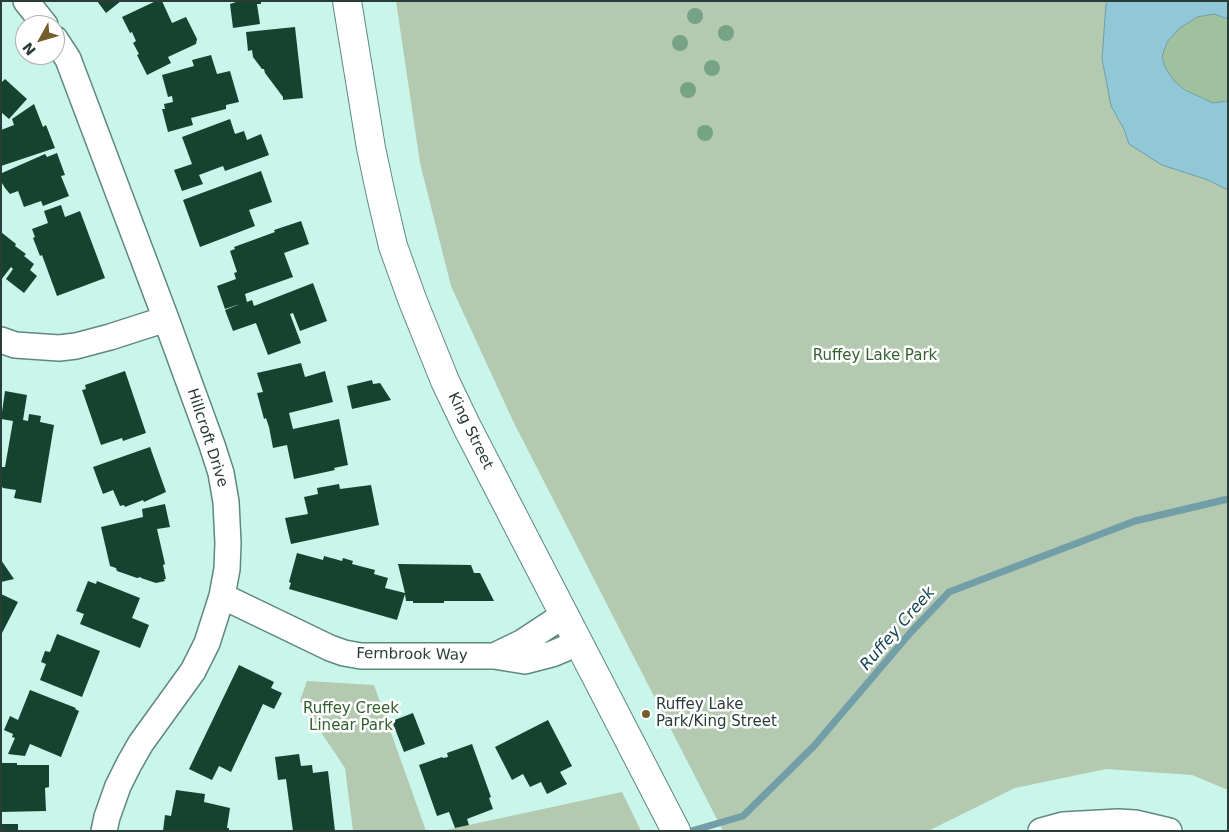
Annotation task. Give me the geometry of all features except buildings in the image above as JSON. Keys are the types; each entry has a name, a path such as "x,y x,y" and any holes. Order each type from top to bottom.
{"main road":[{"name":"King Street","path":"348,1 364,112 379,186 394,246 412,299 467,426 676,831"}],"street":[{"path":"26,1 37,15"},
{"name":"Hillcroft Drive","path":"65,54 212,445 221,473 226,502 227,569 222,596 207,643 193,671 141,742 118,786 104,831"},
{"path":"1,340 15,345 59,348 110,337 166,319"},
{"name":"Fernbrook Way","path":"222,596 330,648 361,656 494,656 525,661 552,654 578,644"},
{"name":"Fernbrook Way","path":"494,656 522,642 564,615"},
{"path":"1041,831 1063,825 1118,822 1135,823 1169,831"}],"green space":[{"name":"Ruffey Lake Park","path":"396,1 1228,1 1228,790 1192,775 1106,769 1015,788 928,831 723,831 513,421 451,286 420,163"},
{"path":"1214,14 1228,19 1228,101 1213,103 1198,98 1174,81 1165,67 1162,57 1167,42 1180,28 1197,17"},
{"name":"Ruffey Creek Linear Park","path":"307,681 374,685 426,831 353,831 345,768 300,701"},
{"path":"622,792 641,831 441,831"}],"water":[{"path":"1108,1 1228,1 1228,19 1214,14 1197,17 1180,28 1167,42 1162,57 1165,67 1174,81 1185,90 1213,103 1228,101 1228,190 1208,180 1162,165 1129,144 1124,129 1111,106 1102,59 1106,4"}],"waterway":[{"name":"Ruffey Creek","path":"691,831 743,816 814,746 911,632 949,592 1135,521 1228,499"}],"place":[{"name":"Ruffey Lake Park/King Street","path":"646,714"}]}
